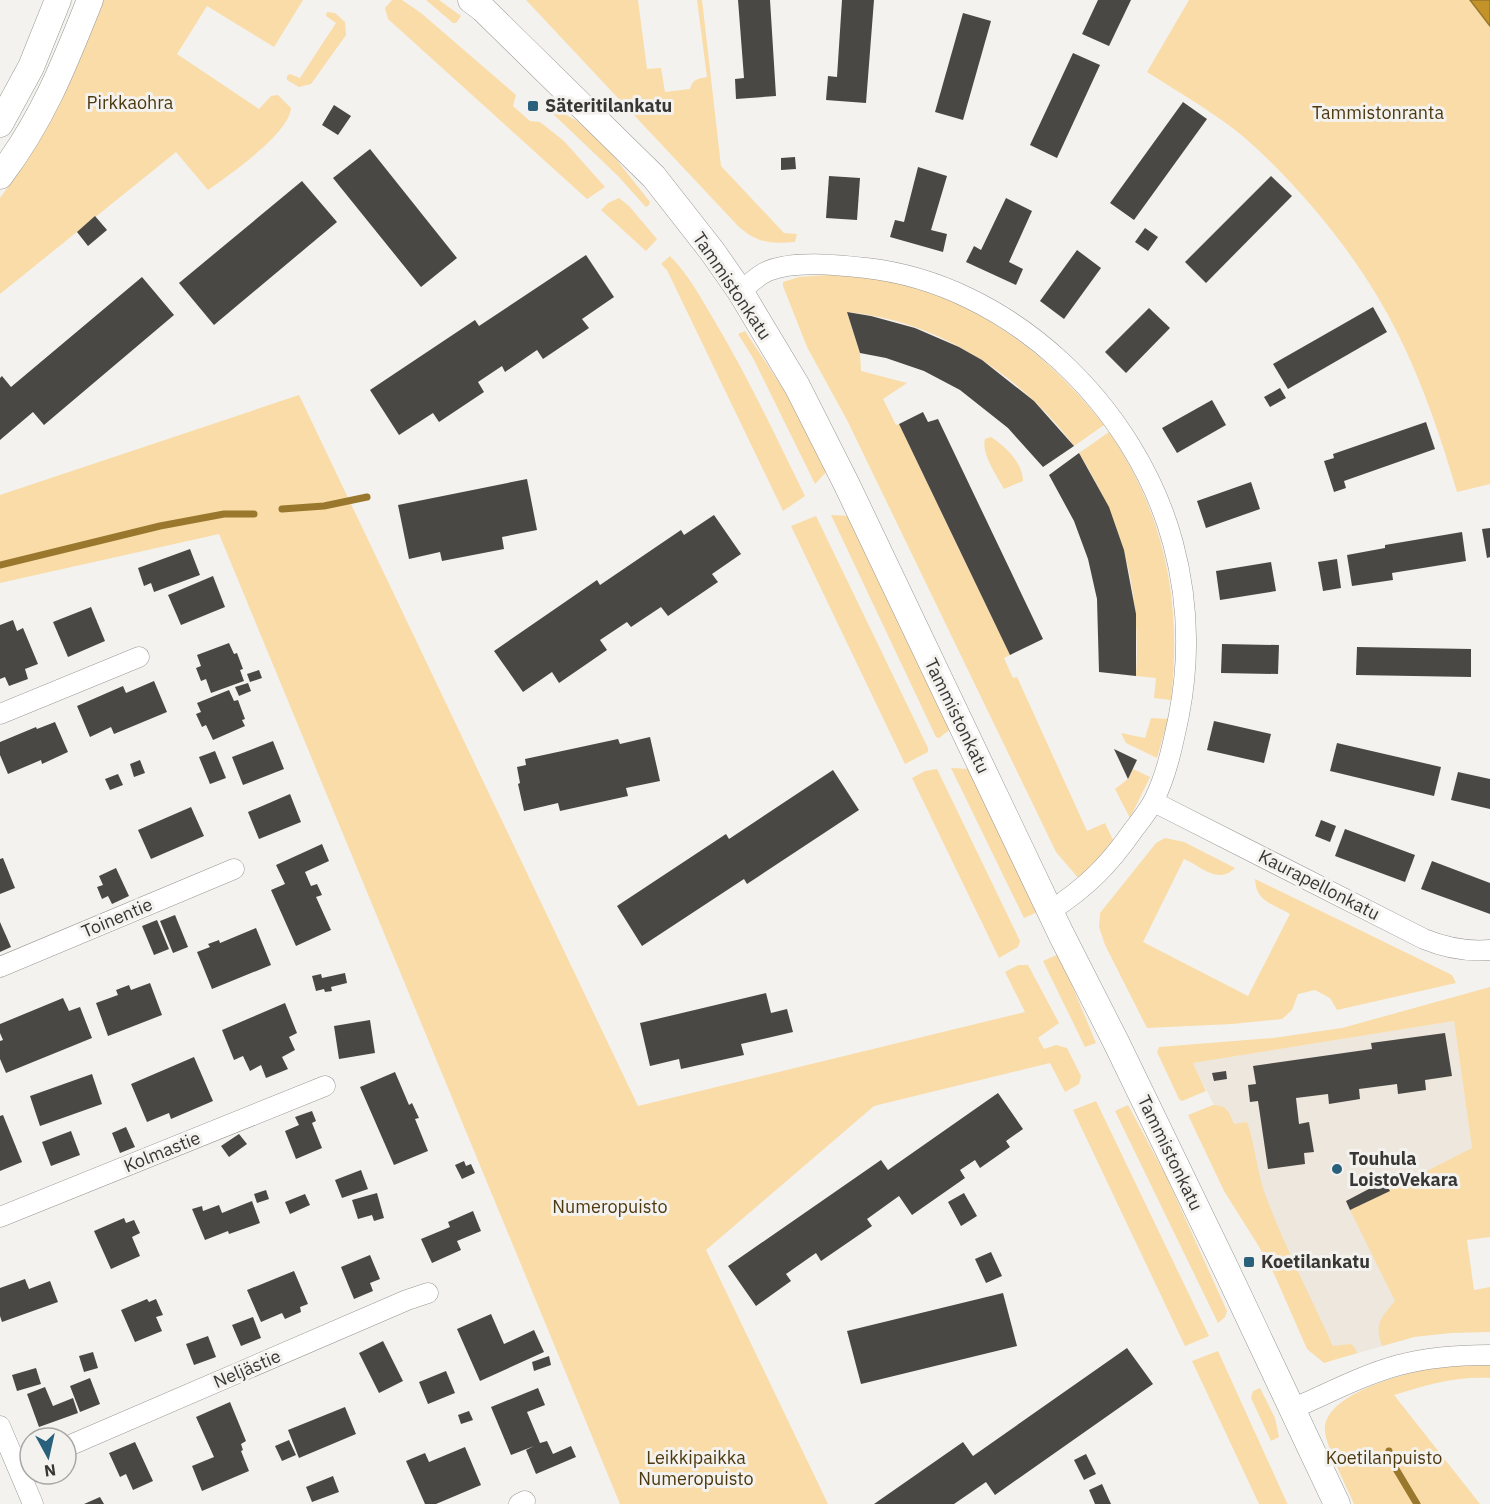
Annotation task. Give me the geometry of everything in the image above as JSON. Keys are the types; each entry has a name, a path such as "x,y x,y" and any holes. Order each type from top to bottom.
{"street":[{"path":"0,124 31,67 58,0"},
{"path":"0,176 22,146 59,77 90,0"},
{"name":"Tammistonkatu","path":"471,0 492,17 654,177 712,250 740,291 797,386 1050,911 1136,1083 1337,1504"},
{"path":"0,131 22,146"},
{"path":"740,291 767,271 804,264 843,265 882,269 924,280 980,303 1023,330 1068,366 1114,422 1143,469 1164,514 1174,544 1186,621 1183,693 1172,748 1154,802 1111,861 1078,893 1050,911"},
{"path":"0,714 139,657"},
{"name":"Kaurapellonkatu","path":"1154,802 1424,939 1444,947 1466,951 1490,950"},
{"name":"Toinentie","path":"0,967 234,869"},
{"name":"Kolmastie","path":"0,1217 325,1086"},
{"name":"Neljästie","path":"78,1442 428,1293"},
{"path":"1293,1409 1367,1376 1398,1365 1436,1358 1490,1355"},
{"path":"0,1426 18,1454"},
{"path":"29,1486 33,1504"}],"shaded area":[{"path":"1470,0 1490,0 1490,26"},
{"name":"Touhula LoistoVekara","path":"1454,1021 1472,1148 1351,1211 1414,1337 1348,1356 1337,1354 1193,1063"}],"green space":[{"name":"Pirkkaohra","path":"100,0 303,0 274,47 207,6 177,54 259,109 271,96 278,95 291,108 288,118 280,130 257,153 208,190 176,152 0,294 0,198 26,162 43,133"},
{"path":"392,0 402,0 421,13 516,95 513,106 530,121 540,122 564,141 605,187 587,199 388,19 385,8"},
{"path":"426,0 439,0 461,16 456,23 453,23"},
{"path":"526,0 638,0 647,69 661,68 665,92 690,89 696,80 707,77 697,0 702,0 721,166 784,233 797,234 795,242 764,241 751,236 738,226"},
{"name":"Tammistonranta","path":"1189,0 1470,0 1490,26 1490,484 1457,492 1431,412 1398,334 1384,307 1350,254 1310,204 1267,158 1234,129 1147,72"},
{"path":"327,12 335,13 345,22 346,35 311,84 299,87 287,80 287,76 290,74 300,78 336,23 326,16"},
{"path":"551,106 577,121 608,149 650,202 649,205 646,207 618,176 548,109"},
{"path":"619,198 629,206 657,239 646,251 601,210 608,203"},
{"path":"670,256 694,286 726,342 805,496 783,511 667,270 661,264"},
{"path":"826,275 878,280 919,289 980,315 1008,333 1059,375 1104,425 1074,446 1029,396 974,355 913,326 880,317 847,312 860,353 861,371 907,383 883,399 896,425 899,424 1010,655 1004,658 1013,678 1017,677 1087,831 1105,823 1114,842 1100,860 1079,879 1056,852 847,420 807,347 783,282 799,277"},
{"path":"745,331 792,402 828,470 815,484 753,358 738,334"},
{"name":"Numeropuisto","path":"299,395 638,1106 1025,1012 1005,972 1018,965 1028,965 1059,1023 1038,1038 1044,1049 1056,1045 1067,1048 1081,1076 1079,1084 1065,1092 1050,1063 874,1106 706,1250 828,1504 620,1504 219,534 0,583 0,495"},
{"path":"1109,432 1144,495 1165,560 1174,628 1171,700 1154,698 1156,678 1136,676 1136,616 1126,560 1108,507 1079,453"},
{"path":"991,437 1002,445 1017,462 1023,481 1004,489 985,451 985,439"},
{"path":"831,515 850,516 952,728 939,738 936,737"},
{"path":"816,516 928,748 928,752 905,764 791,526"},
{"path":"1151,718 1168,719 1157,758 1126,743 1121,733 1145,738"},
{"path":"951,768 971,769 1040,911 1024,918"},
{"path":"937,769 1020,941 1018,947 999,958 912,778 925,771"},
{"path":"1133,769 1150,777 1130,818 1115,789 1128,779"},
{"path":"1165,838 1184,842 1235,868 1228,873 1216,875 1184,859 1143,942 1248,996 1290,914 1262,898 1258,893 1255,879 1452,975 1456,983 1337,1010 1330,998 1315,990 1298,994 1292,1010 1282,1019 1147,1028 1105,945 1099,927 1100,913 1156,843"},
{"path":"1059,954 1096,1043 1085,1047 1043,961"},
{"path":"1490,987 1490,1237 1467,1240 1474,1290 1490,1287 1490,1332 1414,1337 1382,1346 1379,1332 1380,1321 1395,1301 1350,1210 1472,1148 1454,1021 1193,1063 1206,1091 1182,1101 1157,1052 1159,1047 1273,1038 1342,1028"},
{"path":"1096,1101 1209,1336 1185,1346 1073,1110"},
{"path":"1128,1105 1166,1176 1227,1311 1225,1317 1218,1323 1115,1111"},
{"path":"1213,1105 1227,1110 1234,1124 1247,1122 1268,1202 1333,1346 1351,1344 1357,1353 1324,1363 1307,1349 1275,1276 1224,1191 1188,1115"},
{"path":"1218,1351 1288,1504 1259,1504 1192,1361"},
{"name":"Koetilanpuisto","path":"1490,1365 1490,1378 1453,1380 1394,1395 1480,1504 1354,1504 1326,1438 1328,1418 1336,1407 1349,1397 1383,1381 1435,1368"},
{"path":"1260,1388 1275,1418 1279,1437 1271,1441 1251,1398 1253,1391"}],"building":[{"path":"738,0 770,0 776,96 736,99 735,79 744,78"},
{"path":"842,0 874,0 866,103 826,100 828,76 837,77"},
{"path":"1098,0 1131,0 1109,46 1082,34"},
{"path":"963,13 991,21 963,120 935,112"},
{"path":"1073,53 1100,65 1057,158 1030,145"},
{"path":"1183,102 1207,119 1134,220 1110,203"},
{"path":"334,105 351,116 338,135 322,125"},
{"path":"370,149 457,258 421,287 333,178"},
{"path":"795,157 796,169 781,170 781,158"},
{"path":"918,167 947,176 931,230 947,234 943,252 890,237 895,220 904,222"},
{"path":"829,176 860,178 857,220 826,218"},
{"path":"1271,176 1292,196 1206,283 1185,262"},
{"path":"302,181 337,222 214,325 179,283"},
{"path":"1006,198 1032,211 1009,262 1023,269 1016,285 966,262 974,246 981,250"},
{"path":"95,216 107,230 88,246 77,232"},
{"path":"1145,228 1158,237 1148,251 1135,242"},
{"path":"1077,250 1101,268 1064,319 1040,301"},
{"path":"586,255 614,297 582,319 589,328 543,359 537,350 505,372 502,366 478,382 484,392 439,422 433,413 399,435 370,390 475,320 479,326"},
{"path":"142,277 174,315 44,425 33,412 0,440 0,378 2,376 11,387"},
{"path":"1373,307 1387,332 1288,389 1273,364"},
{"path":"1149,308 1170,328 1126,373 1105,352"},
{"path":"847,312 915,328 959,347 982,360 1034,401 1074,446 1043,467 1008,428 960,390 924,371 886,358 860,353"},
{"path":"1280,388 1286,398 1270,407 1264,397"},
{"path":"1212,400 1226,425 1177,453 1162,428"},
{"path":"923,412 928,422 938,419 1043,639 1010,655 899,424"},
{"path":"1426,422 1435,449 1344,481 1346,488 1334,492 1324,461 1334,458 1333,454"},
{"path":"1079,453 1109,507 1124,550 1136,614 1136,676 1099,672 1097,599 1088,559 1074,521 1049,475"},
{"path":"527,479 537,530 502,537 504,549 442,561 440,552 409,559 398,505"},
{"path":"1251,482 1260,509 1206,528 1197,501"},
{"path":"714,515 741,554 712,574 718,582 668,616 661,607 631,627 627,622 600,640 607,650 559,683 552,672 523,692 494,651 597,580 600,585 681,530 684,535"},
{"path":"1490,528 1490,557 1487,558 1482,529"},
{"path":"1462,532 1466,561 1392,573 1393,580 1352,586 1347,555 1385,548 1385,545"},
{"path":"190,549 200,575 154,592 151,583 144,586 138,568"},
{"path":"1337,559 1341,588 1323,591 1318,562"},
{"path":"1271,562 1276,591 1220,600 1216,571"},
{"path":"213,576 225,607 181,625 168,595"},
{"path":"91,607 105,641 68,657 53,622"},
{"path":"13,620 17,631 23,628 38,664 25,669 28,679 9,686 5,677 0,679 0,625"},
{"path":"229,643 234,654 237,653 243,669 240,670 244,681 211,693 206,679 201,681 196,668 201,666 197,655"},
{"path":"1222,644 1279,645 1278,674 1221,673"},
{"path":"1357,647 1471,649 1471,677 1356,675"},
{"path":"259,670 262,678 250,682 247,674"},
{"path":"154,681 167,712 114,734 111,727 90,737 77,706 123,686 126,693"},
{"path":"248,683 251,691 239,696 235,687"},
{"path":"229,690 234,701 238,700 245,719 242,720 245,726 213,740 206,725 202,727 196,714 201,712 197,703"},
{"path":"1214,721 1271,734 1264,763 1207,750"},
{"path":"55,722 68,752 42,764 41,760 8,774 0,755 0,742"},
{"path":"650,737 660,781 626,788 628,796 560,811 558,803 524,811 517,767 526,765 525,759 618,739 620,744"},
{"path":"273,741 284,769 243,785 232,757"},
{"path":"1337,743 1441,767 1434,796 1330,771"},
{"path":"1114,749 1137,760 1128,779"},
{"path":"215,751 226,778 210,784 199,757"},
{"path":"140,760 145,773 134,777 130,764"},
{"path":"833,770 859,810 747,884 744,879 642,946 617,906 726,834 729,839"},
{"path":"1458,772 1490,779 1490,809 1451,800"},
{"path":"118,774 123,785 110,790 105,779"},
{"path":"290,794 301,822 259,839 248,812"},
{"path":"191,807 204,836 151,859 138,830"},
{"path":"1321,820 1336,826 1330,842 1315,836"},
{"path":"1345,829 1415,855 1405,882 1335,856"},
{"path":"322,844 329,861 305,872 311,886 317,884 322,895 316,897 331,930 296,946 271,890 285,884 276,865"},
{"path":"3,858 15,888 0,894 0,859"},
{"path":"1432,861 1490,883 1490,914 1421,889"},
{"path":"116,868 129,896 112,904 108,896 102,899 97,887 103,885 99,876"},
{"path":"175,915 188,947 173,953 160,921"},
{"path":"157,920 169,949 154,955 142,926"},
{"path":"0,922 11,947 0,952"},
{"path":"256,928 271,965 212,989 197,952 210,947 208,944 219,940 220,943"},
{"path":"345,973 347,983 331,987 332,991 325,992 324,989 316,991 312,976 321,974 322,978"},
{"path":"150,983 162,1015 108,1036 96,1003 118,995 116,990 129,985 131,990"},
{"path":"766,993 771,1013 787,1009 793,1032 741,1044 744,1055 681,1069 679,1059 650,1066 640,1023"},
{"path":"63,998 69,1011 80,1007 92,1038 6,1073 0,1059 0,1041 3,1040 0,1024"},
{"path":"285,1003 297,1033 289,1037 295,1050 282,1057 288,1069 266,1078 261,1065 250,1071 243,1056 234,1060 222,1030"},
{"path":"370,1020 375,1053 339,1059 334,1026"},
{"path":"1445,1033 1452,1076 1425,1080 1426,1090 1398,1094 1397,1084 1359,1089 1360,1099 1329,1104 1328,1094 1296,1098 1299,1124 1309,1122 1314,1152 1304,1153 1305,1164 1268,1169 1258,1101 1250,1102 1248,1085 1256,1084 1253,1066 1372,1049 1371,1043"},
{"path":"194,1057 213,1101 171,1119 169,1113 147,1122 131,1084"},
{"path":"1226,1071 1227,1079 1214,1081 1212,1073"},
{"path":"395,1072 409,1105 412,1103 419,1118 415,1119 428,1151 394,1165 360,1087"},
{"path":"92,1074 102,1104 40,1126 30,1096"},
{"path":"998,1093 1023,1129 1006,1141 1010,1147 980,1168 975,1160 960,1170 965,1178 912,1215 899,1196 867,1219 872,1226 821,1261 816,1253 786,1274 791,1281 756,1306 728,1266 881,1160 888,1170"},
{"path":"312,1111 316,1121 312,1123 322,1148 296,1159 285,1131 299,1125 295,1117"},
{"path":"3,1115 22,1162 0,1171 0,1116"},
{"path":"126,1127 135,1147 120,1153 112,1133"},
{"path":"71,1131 80,1155 51,1166 42,1142"},
{"path":"239,1134 247,1144 229,1157 221,1146"},
{"path":"464,1161 466,1166 471,1164 475,1173 462,1179 455,1165"},
{"path":"361,1170 368,1189 342,1198 335,1180"},
{"path":"1384,1181 1390,1191 1350,1210 1346,1201"},
{"path":"266,1190 269,1199 257,1203 254,1194"},
{"path":"377,1193 384,1218 374,1221 372,1215 358,1219 352,1200"},
{"path":"964,1193 977,1216 961,1226 948,1202"},
{"path":"305,1194 310,1205 290,1214 285,1202"},
{"path":"252,1201 260,1223 229,1234 228,1231 205,1240 192,1209 202,1206 203,1211 219,1205 222,1213"},
{"path":"473,1211 481,1231 457,1241 461,1250 432,1263 421,1239 450,1227 448,1222"},
{"path":"124,1218 126,1223 134,1220 140,1233 132,1237 140,1256 111,1269 94,1231"},
{"path":"991,1252 1002,1276 986,1283 975,1259"},
{"path":"370,1255 380,1279 370,1283 373,1291 354,1299 341,1267"},
{"path":"294,1271 308,1304 300,1307 301,1312 285,1319 282,1313 261,1322 247,1290"},
{"path":"25,1279 29,1289 50,1281 58,1302 2,1322 0,1288"},
{"path":"1003,1293 1017,1346 861,1384 847,1331"},
{"path":"147,1299 149,1302 156,1299 163,1315 156,1317 162,1331 135,1342 121,1310"},
{"path":"491,1314 504,1344 534,1330 544,1352 480,1381 457,1329"},
{"path":"253,1317 261,1338 241,1346 232,1325"},
{"path":"208,1336 216,1357 194,1365 186,1344"},
{"path":"383,1341 403,1381 379,1393 359,1353"},
{"path":"1127,1348 1153,1384 995,1495 986,1482 954,1504 874,1504 963,1442 973,1456"},
{"path":"93,1352 98,1368 84,1372 79,1356"},
{"path":"549,1356 551,1365 534,1371 532,1362"},
{"path":"36,1368 41,1384 17,1391 12,1375"},
{"path":"446,1371 455,1393 428,1404 419,1382"},
{"path":"90,1378 100,1404 80,1412 70,1386"},
{"path":"45,1387 53,1406 73,1398 78,1413 39,1426 27,1394"},
{"path":"538,1388 545,1405 527,1412 540,1443 547,1441 553,1454 571,1446 576,1457 536,1474 526,1450 534,1446 511,1455 491,1407"},
{"path":"230,1402 246,1441 241,1444 243,1450 241,1451 249,1471 202,1491 192,1466 214,1457 196,1417"},
{"path":"345,1407 356,1434 299,1458 288,1430"},
{"path":"469,1411 473,1420 461,1424 458,1415"},
{"path":"289,1440 296,1455 282,1461 275,1446"},
{"path":"135,1442 153,1481 133,1490 126,1474 120,1477 109,1453"},
{"path":"465,1447 481,1485 436,1504 425,1504 406,1461 425,1453 429,1462"},
{"path":"1086,1454 1096,1474 1084,1480 1074,1460"},
{"path":"333,1476 339,1492 312,1502 306,1487"},
{"path":"1102,1484 1111,1504 1095,1504 1089,1490"},
{"path":"100,1497 104,1504 84,1504"}],"waterway":[{"path":"282,509 324,506 367,497"},
{"path":"0,565 160,526 224,514 254,514"},
{"path":"1389,1451 1390,1459 1417,1504"}],"place":[{"name":"Säteritilankatu","path":"533,106"},
{"name":"Touhula LoistoVekara","path":"1337,1169"},
{"name":"Koetilankatu","path":"1249,1262"}],"park label":[{"name":"Leikkipaikka Numeropuisto","path":"696,1468"}]}
